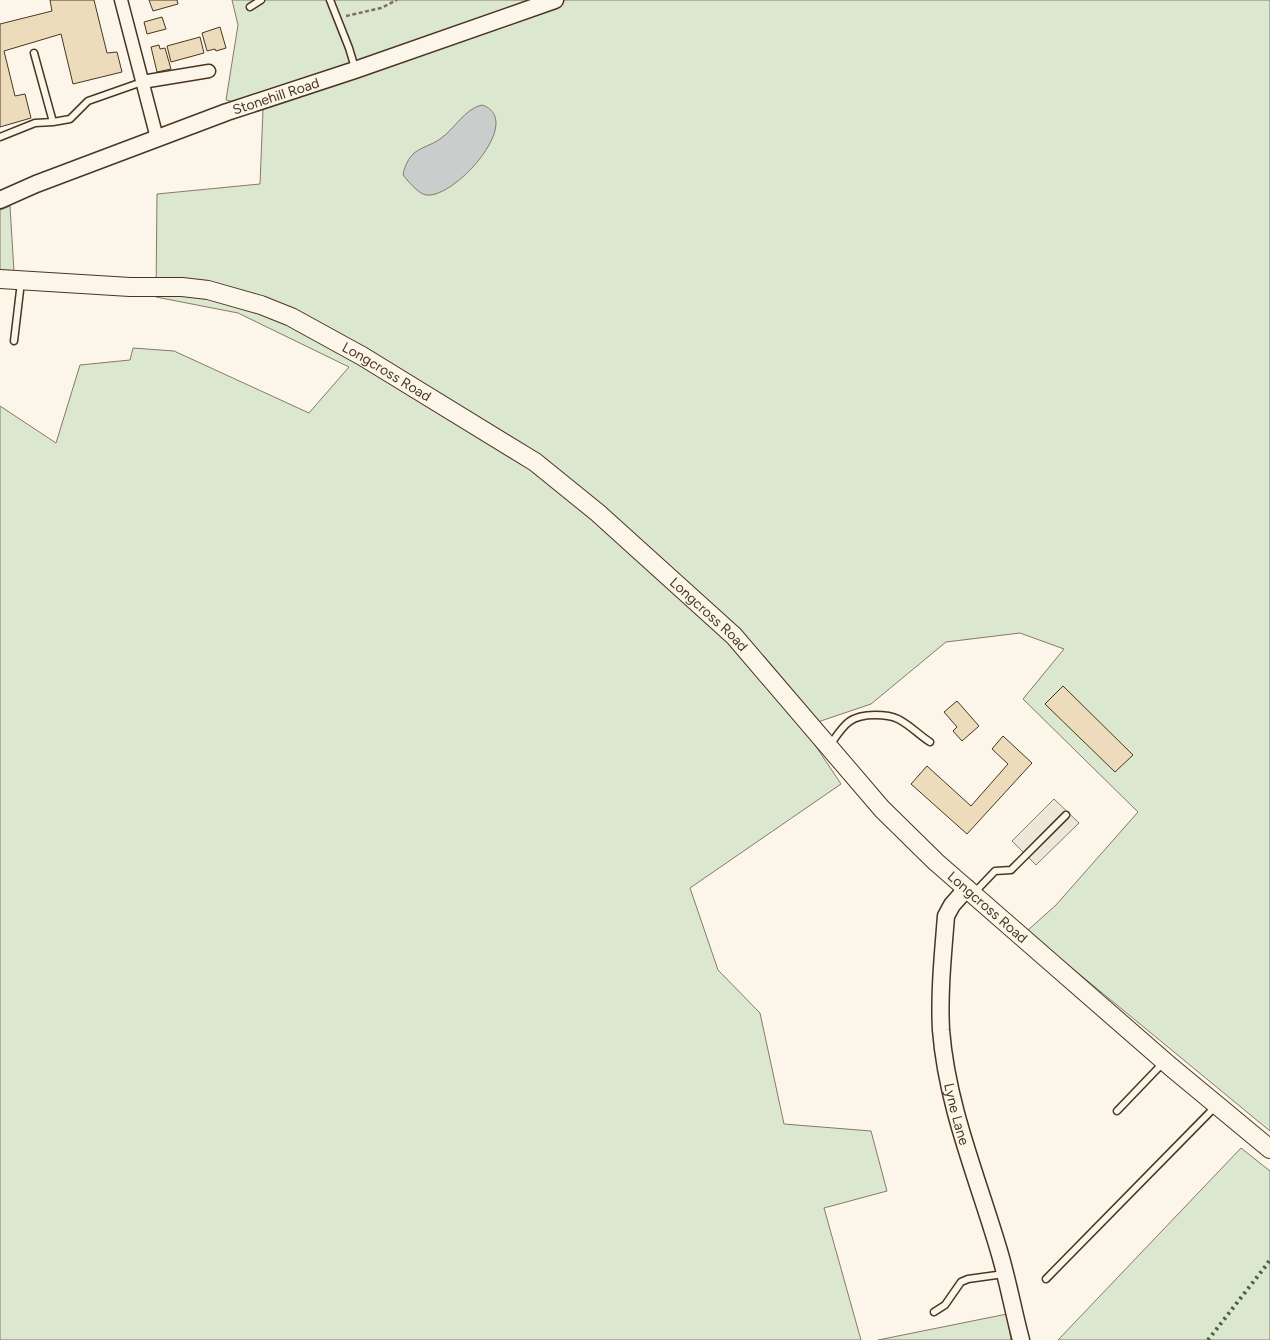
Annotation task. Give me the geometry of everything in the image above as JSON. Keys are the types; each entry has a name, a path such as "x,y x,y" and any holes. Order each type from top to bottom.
{"main road":[{"name":"Longcross Road","path":"0,279 208,290 261,305 290,317 362,356 535,462 598,512 734,636 882,809 936,862 1165,1062 1270,1149"}],"street":[{"path":"121,0 157,138"},
{"name":"Stonehill Road","path":"0,200 36,184 227,112 355,70 555,0"},
{"path":"142,82 209,71"},
{"name":"Lyne Lane","path":"970,891 952,905 946,916 941,999 942,1031 955,1106 970,1162 1005,1274 1021,1340"}],"lane":[{"path":"250,7 260,0"},
{"path":"330,0 355,70"},
{"path":"34,53 53,122"},
{"path":"0,138 35,123 70,119 88,101 142,82"},
{"path":"14,341 28,281"},
{"path":"830,746 847,722 856,717 868,715 897,718 930,742"},
{"path":"970,891 995,871 1011,870 1066,815"},
{"path":"1117,1111 1165,1062"},
{"path":"1046,1279 1217,1105"},
{"path":"934,1312 945,1305 961,1282 968,1279 1005,1274"}],"path":[{"path":"337,18 381,8 397,0"}],"green space":[{"path":"232,0 1270,0 1270,1131 1027,931 1056,905 1138,812 1023,699 1064,649 1020,633 946,642 871,704 803,727 841,784 690,888 718,970 760,1013 784,1124 871,1131 887,1191 824,1208 861,1340 0,1340 0,406 56,443 80,365 130,360 133,348 174,351 309,413 349,367 238,313 156,297 157,194 260,184 263,109 226,100 238,25"},
{"path":"10,206 14,272 0,271 0,210"},
{"path":"1241,1148 1270,1171 1270,1340 1058,1340"},
{"path":"1007,1314 1011,1340 878,1340"}],"shaded area":[{"path":"482,105 494,114 496,127 490,143 479,160 465,175 449,187 435,194 423,194 420,192 403,175 409,158 437,141 470,111"},
{"path":"1054,799 1079,823 1036,865 1012,841"}],"building":[{"path":"50,0 94,0 107,53 117,52 122,72 73,84 61,34 4,51 15,96 25,94 31,118 0,127 0,24 52,11"},
{"path":"149,0 177,0 178,4 153,11"},
{"path":"162,17 166,29 147,34 144,22"},
{"path":"220,27 226,48 207,51 202,33"},
{"path":"200,37 204,53 171,62 167,46"},
{"path":"159,45 160,49 165,48 171,69 157,72 151,47"},
{"path":"1063,686 1133,755 1115,772 1045,704"},
{"path":"957,701 979,726 962,741 953,731 957,727 944,712"},
{"path":"1003,736 1032,763 967,834 911,784 927,766 971,806 1008,764 992,749"}],"hedge":[{"path":"1208,1340 1270,1258"}]}
